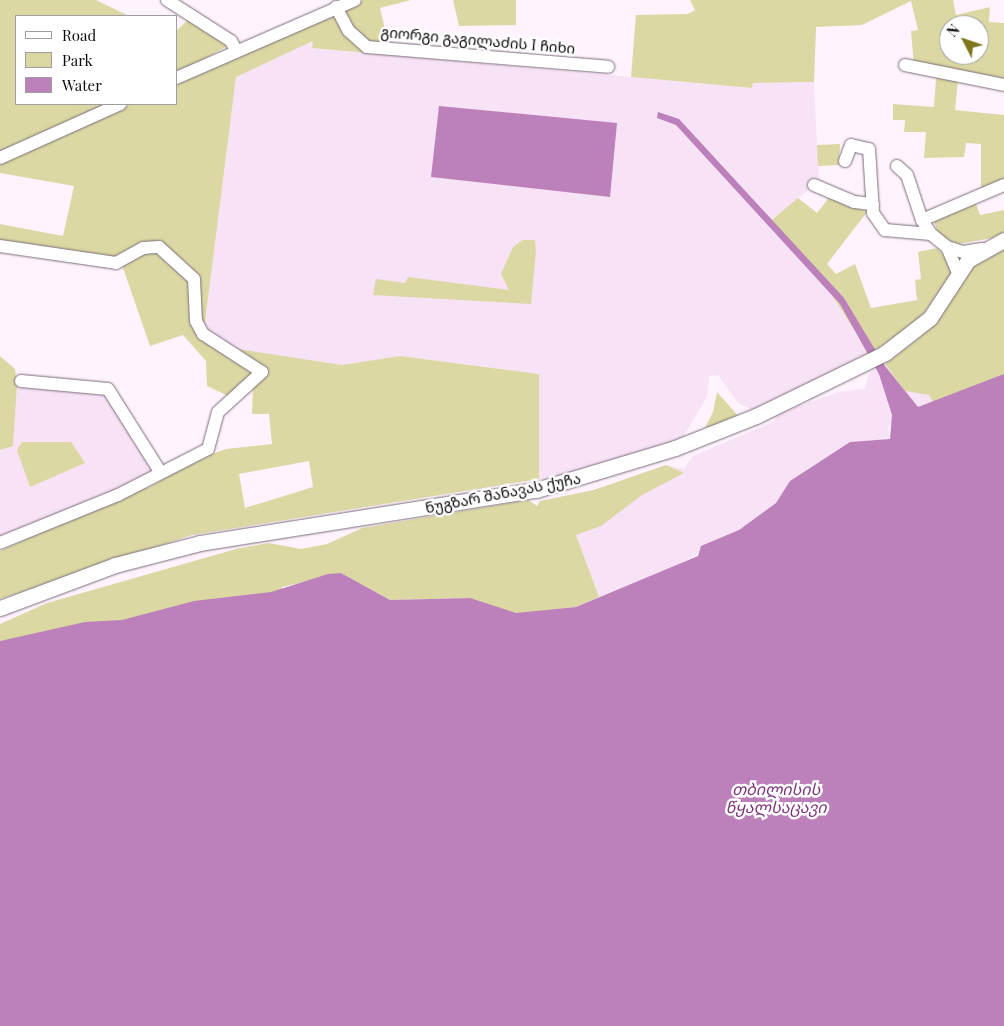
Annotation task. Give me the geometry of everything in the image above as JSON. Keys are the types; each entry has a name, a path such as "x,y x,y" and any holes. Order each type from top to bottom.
{"main road":[{"name":"ნუგზარ შანავას ქუჩა","path":"0,608 115,565 200,543 536,490 593,476 742,422 885,353 930,318 958,273 982,250 1004,240"}],"street":[{"path":"168,0 231,42 236,50"},
{"path":"178,77 236,50 355,0"},
{"name":"გიორგი გაგილაძის I ჩიხი","path":"336,7 349,31 367,47 608,67"},
{"path":"905,64 1004,85"},
{"path":"0,158 118,105"},
{"path":"846,161 851,145 869,149 876,220 885,230 930,234"},
{"path":"897,166 906,175 922,220 930,234 947,247 963,252 982,250"},
{"path":"814,185 854,202 873,204"},
{"path":"922,220 1004,185"},
{"path":"0,246 116,263 143,248 168,252 194,279 196,320 203,334 262,372 218,412 208,449 160,474 0,543"},
{"path":"947,247 958,273"},
{"path":"21,381 108,389 160,474"}],"shaded area":[{"path":"313,41 313,48 751,88 752,83 814,82 819,181 768,223 830,292 869,353 755,411 738,403 718,375 709,376 707,397 683,437 605,464 539,479 539,374 400,356 342,365 223,347 204,330 236,77"},
{"path":"885,364 905,391 930,395 933,402 888,426 890,439 850,442 790,481 776,503 739,530 670,569 599,597 576,535 540,501 594,490 666,465 684,469 693,456 775,421 776,414 838,392 865,389 869,373"},
{"path":"17,385 108,392 153,470 151,475 0,539 0,450 13,446"}],"green space":[{"path":"0,0 96,0 127,15 15,15 15,105 110,105 0,154"},
{"path":"364,0 411,0 380,8 391,55 312,48 313,41 236,77 204,330 199,321 199,280 163,246 116,260 0,244 0,224 63,236 74,186 0,173 0,163 129,105 178,105 178,82"},
{"path":"453,0 516,0 516,25 459,26"},
{"path":"690,0 953,0 956,15 939,15 939,65 989,65 989,22 1004,23 1004,82 914,65 911,31 918,30 911,1 862,25 816,27 814,82 753,83 752,88 631,77 636,15 688,14 695,10"},
{"path":"990,7 989,22 989,15 956,15"},
{"path":"190,18 227,46 178,74 178,29"},
{"path":"936,78 958,80 955,110 1004,115 1004,182 981,192 981,144 966,143 964,157 924,158 926,132 904,132 905,120 893,120 893,104 934,107"},
{"path":"840,144 839,165 818,166 817,145"},
{"path":"831,195 867,212 827,264 836,274 855,264 871,308 917,300 915,280 921,279 918,252 937,248 951,263 952,274 914,327 869,353 830,292 768,223 798,198 817,213"},
{"path":"975,201 980,215 1004,210 1004,236 958,244 939,236 934,221"},
{"path":"523,240 535,240 536,251 531,304 373,295 376,279 405,283 408,277 509,290 501,274 513,247"},
{"path":"1004,247 1004,390 933,402 929,395 905,391 885,364 920,337 975,263"},
{"path":"153,249 189,273 195,327 259,371 228,396 207,386 206,361 183,335 150,346 122,265"},
{"path":"232,348 342,365 400,356 539,374 539,479 192,535 0,599 0,551 133,491 148,488 198,459 226,449 272,444 269,414 252,414 253,387 265,369","holes":["309,461 313,487 245,508 239,474"]},
{"path":"0,356 15,369 17,385 13,446 0,450"},
{"path":"717,392 740,418 705,428 713,412"},
{"path":"22,442 71,442 85,463 30,487 17,450"},
{"path":"666,465 684,473 642,495 601,526 576,535 599,597 576,607 540,611 524,631 470,598 390,600 341,573 282,587 282,596 0,641 0,624 47,603 236,549 269,543 301,549 327,544 362,528 528,500 537,506 540,501 594,490"}],"water":[{"path":"439,106 617,123 610,197 431,177"},
{"name":"თბილისის წყალსაცავი","path":"658,112 679,119 844,298 885,366 918,407 1004,374 1004,1026 0,1026 0,641 85,622 122,620 194,601 271,592 328,574 341,573 390,600 470,598 516,613 576,607 698,556 701,546 739,530 776,503 790,481 850,442 890,439 892,415 879,374 840,304 676,125 657,118"}]}
